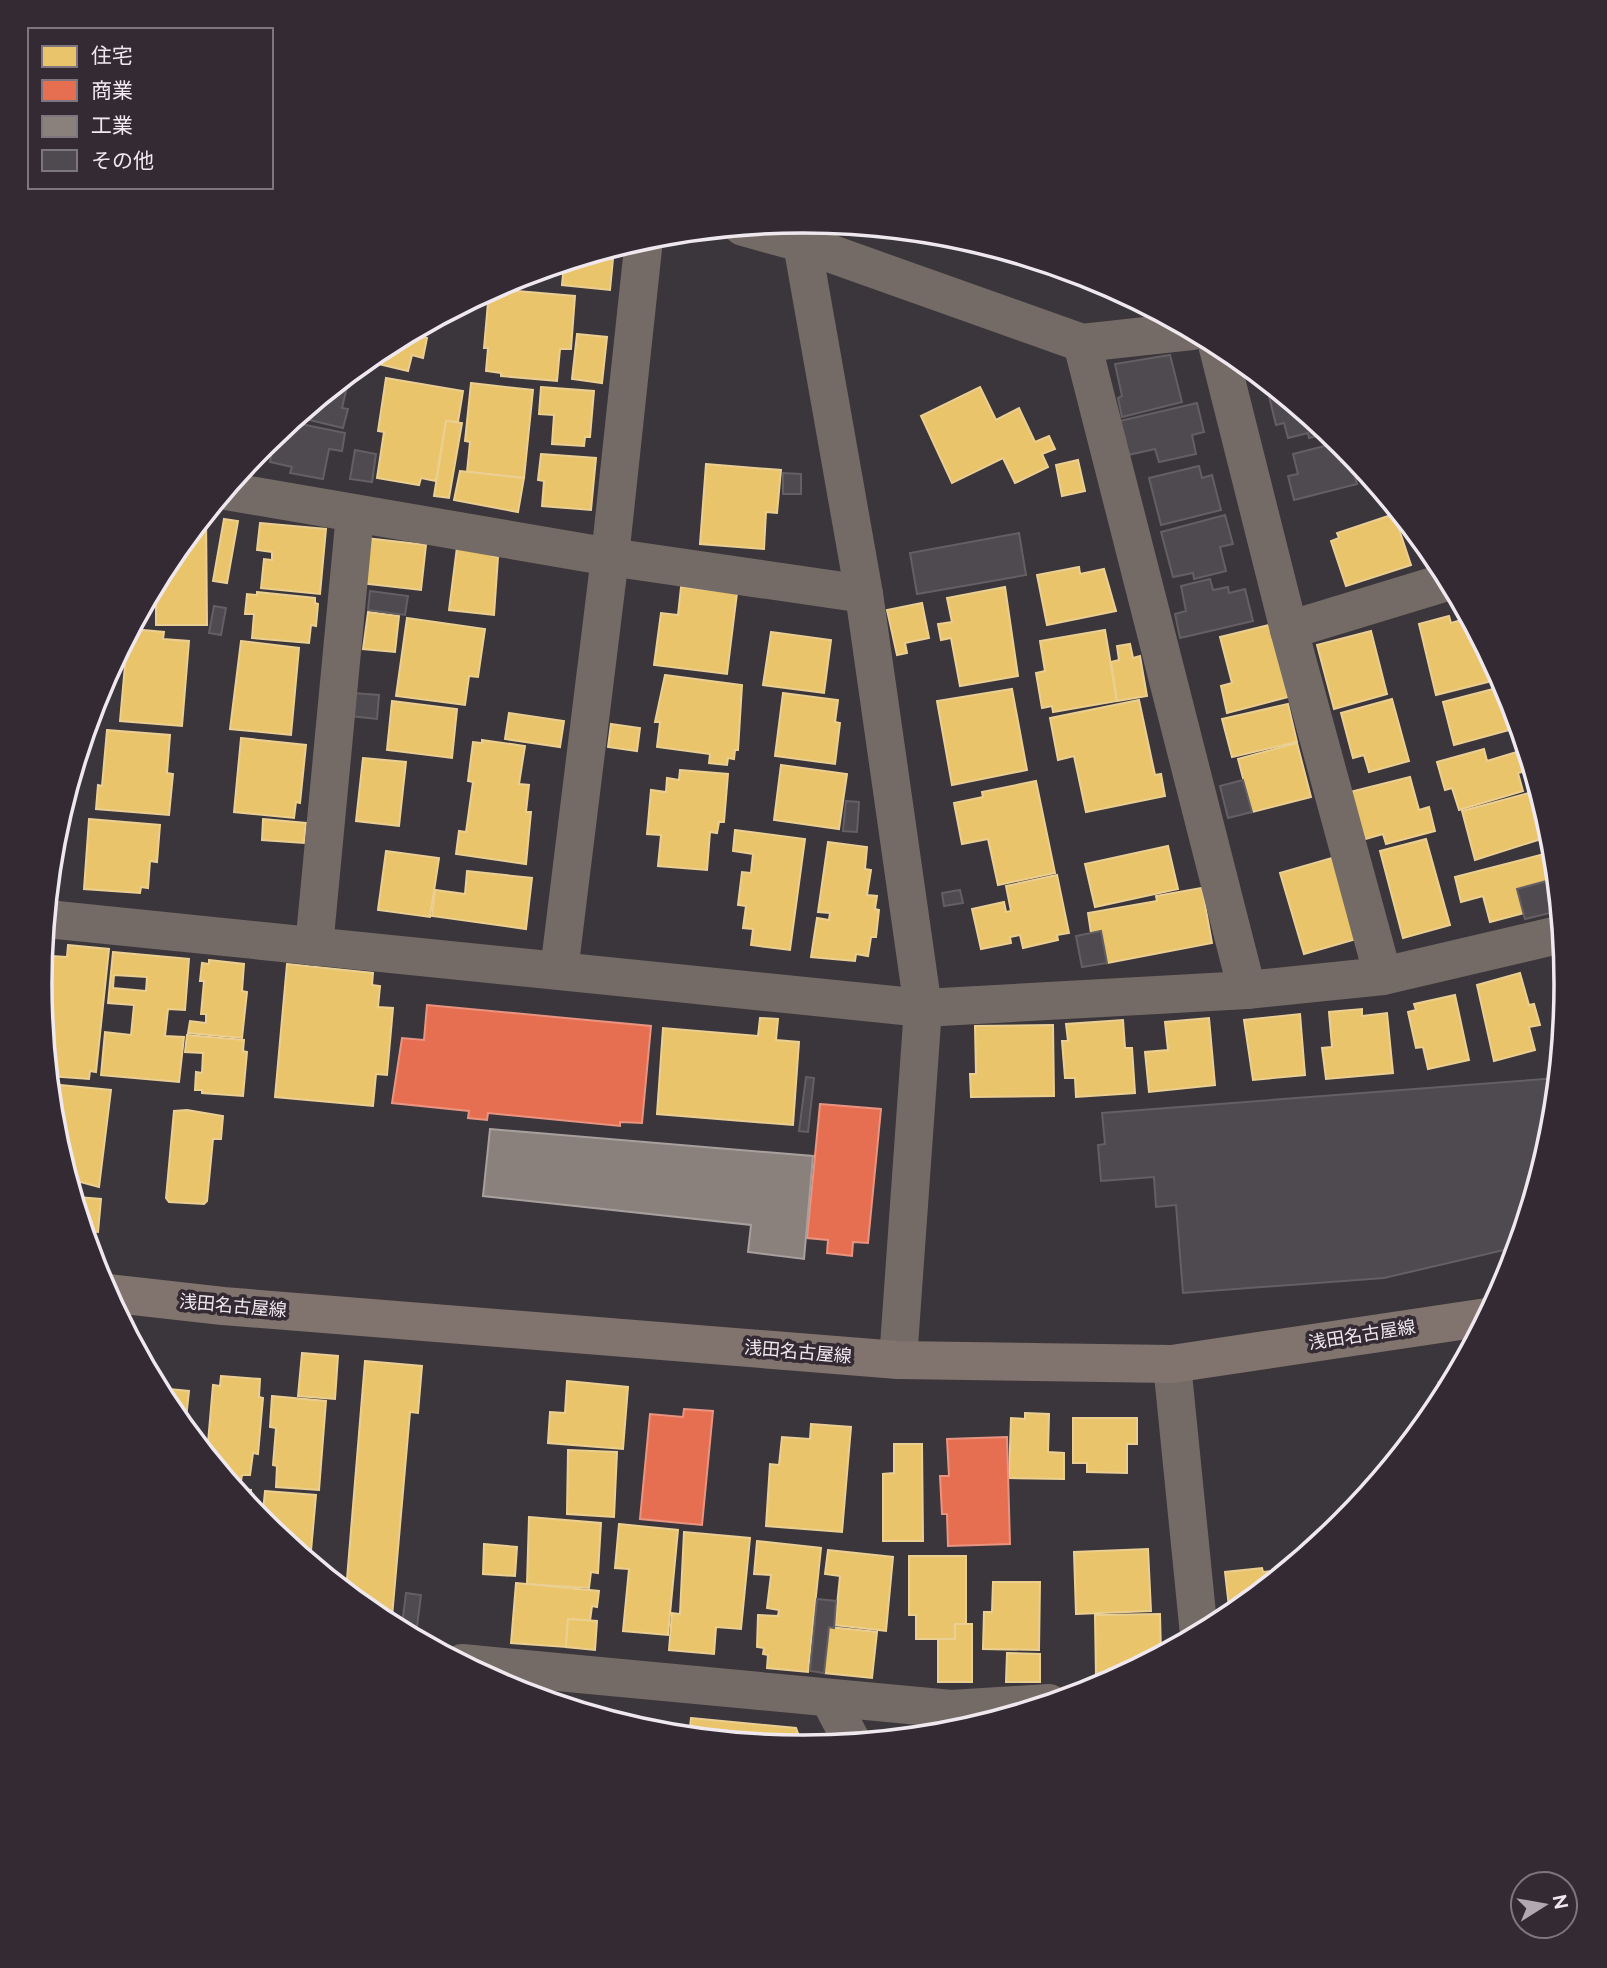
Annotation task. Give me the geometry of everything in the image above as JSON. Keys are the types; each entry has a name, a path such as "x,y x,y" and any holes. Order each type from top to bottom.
{"main road":[{"name":"浅田名古屋線","path":"120,1295 223,1306 898,1360 1172,1364 1476,1319"}],"street":[{"path":"800,233 864,594 923,1008 898,1360"},
{"path":"803,233 1082,343 1177,333"},
{"path":"559,971 610,557 643,251"},
{"path":"1082,343 1247,990"},
{"path":"1221,360 1289,630 1383,976"},
{"path":"240,488 355,514 610,557 864,594"},
{"path":"314,947 355,514"},
{"path":"1289,630 1439,585"},
{"path":"56,920 923,1008 1247,990 1383,976 1553,936"},
{"path":"1172,1364 1198,1622"},
{"path":"494,1668 951,1709 1010,1705"},
{"path":"829,1698 847,1733"}],"building: 住宅":[{"path":"613,258 610,290 562,285 563,273"},
{"path":"514,291 575,296 571,349 560,349 557,381 501,376 501,373 486,371 488,348 484,348 488,302"},
{"path":"577,334 607,337 602,383 572,379"},
{"path":"423,337 427,338 423,358 412,355 408,371 380,364"},
{"path":"386,378 463,391 458,422 446,421 436,481 421,478 419,485 377,478 384,432 378,431"},
{"path":"471,383 533,390 524,478 467,472 470,442 465,441"},
{"path":"541,387 594,391 590,437 585,437 584,446 552,444 554,415 539,414"},
{"path":"980,387 996,420 1019,408 1035,442 1049,436 1055,449 1042,454 1048,467 1015,483 1003,458 952,483 921,416"},
{"path":"446,421 462,423 449,498 434,496"},
{"path":"541,454 596,458 591,510 542,506 544,481 538,480"},
{"path":"1078,460 1085,491 1062,496 1056,465"},
{"path":"706,464 781,470 777,513 766,512 764,549 700,544"},
{"path":"460,471 524,478 518,512 454,500"},
{"path":"1390,515 1398,526 1411,565 1346,586 1331,541 1339,538 1337,533"},
{"path":"224,519 238,521 227,583 213,581"},
{"path":"260,523 326,529 320,594 261,588 264,559 272,560 272,552 257,550"},
{"path":"206,530 207,625 156,625 156,603"},
{"path":"366,538 426,545 421,590 361,583"},
{"path":"457,547 492,551 492,556 498,557 494,615 449,610"},
{"path":"1079,567 1080,574 1104,569 1116,611 1047,625 1037,575"},
{"path":"681,587 737,593 727,674 654,665 661,613 678,615"},
{"path":"1005,587 1018,676 960,686 951,638 941,640 938,624 952,622 947,598"},
{"path":"257,592 315,598 315,603 318,604 316,626 311,625 309,643 252,638 254,614 245,614 247,594 257,595"},
{"path":"922,603 929,638 905,643 907,653 897,655 887,610"},
{"path":"368,612 399,616 395,652 363,649"},
{"path":"1449,616 1451,623 1460,620 1490,681 1436,695 1419,624"},
{"path":"407,618 485,629 478,677 469,676 465,705 396,696"},
{"path":"1269,625 1288,697 1227,713 1221,686 1232,683 1220,637"},
{"path":"142,630 164,632 163,639 189,641 182,726 120,721 125,665"},
{"path":"1105,630 1117,701 1053,712 1052,706 1042,708 1036,673 1045,671 1040,641"},
{"path":"1371,631 1387,694 1334,709 1317,645"},
{"path":"771,632 831,640 824,693 763,685"},
{"path":"241,641 299,648 291,735 230,729"},
{"path":"1130,644 1133,658 1140,656 1147,696 1117,701 1111,662 1119,660 1117,646"},
{"path":"665,675 742,685 738,750 735,750 734,759 728,758 727,765 709,763 710,754 657,747 660,722 655,722"},
{"path":"1012,689 1027,770 952,785 937,701"},
{"path":"1493,689 1509,730 1454,745 1443,702"},
{"path":"783,693 838,700 835,722 840,723 835,764 775,756"},
{"path":"1392,699 1409,761 1369,772 1364,755 1353,758 1341,713"},
{"path":"1139,700 1155,775 1161,774 1165,796 1086,812 1074,756 1058,760 1050,718"},
{"path":"392,701 457,709 452,758 387,750"},
{"path":"1288,704 1297,742 1232,757 1222,719"},
{"path":"509,713 564,721 560,747 505,739"},
{"path":"611,724 640,728 637,751 608,747"},
{"path":"107,730 170,735 167,773 173,774 169,815 96,809 98,785 102,786"},
{"path":"241,738 306,745 300,803 296,802 294,818 234,812"},
{"path":"482,740 525,746 519,784 529,785 526,812 531,812 526,864 456,854 459,831 466,832 473,782 468,781 473,742 482,743"},
{"path":"1297,743 1311,797 1252,812 1238,759"},
{"path":"1484,749 1487,761 1518,752 1524,772 1518,773 1523,791 1459,810 1452,788 1445,790 1437,762"},
{"path":"363,758 406,762 399,826 356,821"},
{"path":"781,765 847,774 839,829 774,820"},
{"path":"680,770 728,774 724,822 719,822 717,833 710,832 707,870 658,866 661,835 647,834 651,790 666,792 667,778 679,780"},
{"path":"1410,777 1419,810 1429,807 1435,831 1386,844 1383,834 1362,840 1350,792"},
{"path":"1036,781 1055,873 998,885 988,839 962,844 954,803 983,797 982,792"},
{"path":"1529,793 1540,839 1475,860 1462,811"},
{"path":"89,819 160,825 157,862 150,861 148,888 141,887 140,893 84,889"},
{"path":"263,819 306,823 304,843 262,840"},
{"path":"735,830 805,839 790,950 751,945 753,929 743,928 746,906 738,905 742,872 751,873 753,854 733,851"},
{"path":"1426,839 1450,925 1403,938 1380,851"},
{"path":"828,842 867,847 865,869 871,870 867,895 877,896 875,909 879,910 876,937 871,937 868,956 856,954 855,961 811,957 817,918 829,920 830,913 818,912"},
{"path":"1168,846 1178,889 1095,907 1085,864"},
{"path":"386,851 439,858 430,917 378,910"},
{"path":"1543,854 1547,881 1517,889 1524,913 1490,922 1483,896 1461,902 1455,877"},
{"path":"1332,858 1356,939 1304,954 1280,873"},
{"path":"467,871 532,878 526,929 432,916 435,890 465,894"},
{"path":"1057,875 1069,933 1057,935 1058,940 1023,948 1020,935 1010,937 1011,943 981,949 972,909 1004,902 1006,912 1011,911 1006,886"},
{"path":"1202,888 1212,943 1107,963 1101,931 1091,933 1088,913 1157,901 1156,896"},
{"path":"68,945 109,949 96,1072 90,1071 89,1079 58,1077 54,1033 53,956 67,957"},
{"path":"113,952 189,959 185,1010 168,1009 165,1036 184,1037 179,1082 101,1075 105,1032 131,1035 134,1005 108,1003","holes":["114,975 147,977 146,991 113,988"]},
{"path":"209,960 244,964 242,991 247,992 242,1038 188,1033 190,1021 206,1023 206,1014 201,1014 204,981 200,981 202,963 209,964"},
{"path":"287,964 373,973 372,985 380,986 378,1007 393,1008 387,1075 376,1074 373,1106 275,1097"},
{"path":"1520,973 1529,1005 1534,1004 1540,1025 1529,1027 1535,1050 1494,1061 1477,985"},
{"path":"1455,995 1469,1060 1428,1069 1423,1047 1416,1048 1408,1012 1416,1010 1414,1004"},
{"path":"1362,1009 1362,1016 1387,1013 1393,1073 1326,1079 1322,1048 1332,1047 1329,1012"},
{"path":"1300,1014 1305,1075 1253,1080 1244,1020"},
{"path":"760,1018 778,1019 776,1040 799,1042 793,1125 657,1114 663,1028 758,1036"},
{"path":"1209,1018 1215,1085 1149,1092 1145,1052 1168,1050 1165,1022"},
{"path":"1123,1020 1125,1048 1132,1048 1135,1093 1076,1097 1075,1078 1065,1078 1062,1041 1068,1041 1066,1024"},
{"path":"1053,1025 1054,1096 971,1097 970,1074 976,1074 975,1026"},
{"path":"187,1035 244,1040 243,1051 247,1052 243,1096 202,1093 202,1090 195,1090 196,1072 202,1073 203,1053 185,1052"},
{"path":"59,1085 111,1090 99,1187 79,1182"},
{"path":"187,1110 223,1116 221,1139 213,1139 207,1201 204,1204 169,1202 166,1198 174,1111"},
{"path":"84,1198 101,1199 98,1232 95,1232"},
{"path":"302,1353 338,1356 335,1399 298,1396"},
{"path":"365,1361 422,1366 418,1413 410,1412 392,1612 347,1581"},
{"path":"221,1376 260,1379 259,1397 263,1398 258,1454 253,1453 250,1475 242,1475 241,1481 208,1441 213,1385 220,1386"},
{"path":"567,1381 628,1387 623,1449 548,1443 550,1412 565,1413"},
{"path":"172,1389 189,1391 187,1412"},
{"path":"272,1396 326,1401 319,1490 276,1487 277,1466 273,1465 276,1428 270,1427"},
{"path":"1025,1413 1049,1414 1048,1452 1064,1453 1064,1479 1009,1478 1011,1418 1025,1419"},
{"path":"1073,1418 1137,1418 1137,1444 1127,1444 1127,1473 1087,1472 1087,1463 1073,1463"},
{"path":"811,1424 851,1427 842,1532 766,1526 770,1464 779,1465 782,1437 810,1439"},
{"path":"894,1444 922,1444 923,1541 883,1541 883,1474 894,1473"},
{"path":"568,1450 617,1452 614,1517 567,1514"},
{"path":"265,1491 316,1495 311,1551 272,1515 264,1506"},
{"path":"529,1517 601,1523 598,1573 591,1572 589,1588 527,1584"},
{"path":"619,1524 678,1530 668,1635 623,1631 629,1569 615,1568"},
{"path":"684,1532 750,1538 741,1629 716,1627 714,1654 669,1650 672,1613 680,1614"},
{"path":"757,1541 821,1548 808,1672 767,1668 768,1655 763,1654 764,1648 757,1647 758,1615 778,1616 779,1610 767,1608 771,1575 754,1574"},
{"path":"484,1544 517,1547 515,1576 483,1574"},
{"path":"1148,1549 1151,1611 1076,1614 1074,1552"},
{"path":"828,1550 893,1557 886,1631 835,1625 840,1576 825,1574"},
{"path":"909,1556 966,1556 966,1624 955,1624 955,1639 916,1639 916,1615 909,1615"},
{"path":"1262,1568 1263,1572 1272,1571 1228,1603 1225,1572"},
{"path":"993,1582 1040,1582 1039,1650 983,1649 984,1612 992,1612"},
{"path":"516,1583 599,1591 597,1607 592,1606 590,1621 568,1619 566,1647 511,1643"},
{"path":"1160,1614 1161,1644 1096,1676 1095,1615"},
{"path":"568,1619 597,1621 595,1650 566,1647"},
{"path":"955,1624 972,1624 972,1682 938,1682 938,1639 955,1639"},
{"path":"829,1627 877,1632 872,1678 824,1673"},
{"path":"1007,1653 1040,1654 1040,1682 1006,1682"},
{"path":"691,1718 796,1728 798,1735 754,1733 690,1727"}],"building: 商業":[{"path":"427,1005 651,1026 642,1123 620,1122 620,1126 488,1113 487,1120 468,1118 469,1111 392,1103 402,1038 424,1040"},
{"path":"820,1104 881,1109 868,1243 853,1242 852,1256 827,1253 828,1240 807,1238"},
{"path":"684,1409 713,1411 702,1525 640,1519 650,1414 683,1417"},
{"path":"1007,1437 1010,1544 948,1546 947,1514 942,1514 940,1476 949,1476 947,1439"}],"building: 工業":[{"path":"490,1129 813,1156 804,1259 748,1252 751,1225 483,1196"}],"building: その他":[{"path":"1170,355 1182,402 1122,417 1118,398 1122,396 1115,364"},
{"path":"347,387 342,408 348,409 343,428 307,420"},
{"path":"1269,396 1317,436 1309,438 1308,433 1288,438 1284,423 1276,425"},
{"path":"1197,403 1204,432 1192,435 1196,454 1159,462 1155,449 1128,455 1120,421"},
{"path":"302,424 345,433 342,451 329,449 323,479 290,473 292,467 270,462 272,453"},
{"path":"1327,445 1354,474 1357,484 1294,500 1288,476 1298,474 1293,454"},
{"path":"355,450 376,454 372,482 350,479"},
{"path":"1199,466 1202,478 1212,475 1221,510 1161,525 1149,478"},
{"path":"783,473 801,474 801,494 783,494"},
{"path":"1225,515 1233,544 1220,547 1226,571 1194,579 1193,573 1173,577 1161,532"},
{"path":"1019,533 1026,575 917,594 910,553"},
{"path":"1210,579 1213,590 1228,587 1229,593 1245,589 1253,621 1180,638 1175,614 1186,611 1181,586"},
{"path":"370,591 408,596 405,615 368,610"},
{"path":"214,606 226,608 221,635 209,633"},
{"path":"353,693 379,695 377,719 350,716"},
{"path":"1243,780 1252,812 1228,818 1220,786"},
{"path":"846,801 859,802 857,832 843,831"},
{"path":"1547,881 1551,913 1525,919 1517,889"},
{"path":"960,890 963,903 944,906 942,893"},
{"path":"1101,931 1107,963 1082,967 1076,936"},
{"path":"806,1077 814,1078 808,1132 799,1131"},
{"path":"1548,1079 1529,1178 1505,1250 1384,1278 1183,1293 1176,1205 1156,1207 1154,1177 1101,1181 1098,1145 1105,1144 1102,1113"},
{"path":"406,1593 421,1595 417,1627 403,1618"},
{"path":"817,1599 836,1601 834,1628 829,1627 824,1673 810,1671"}]}
